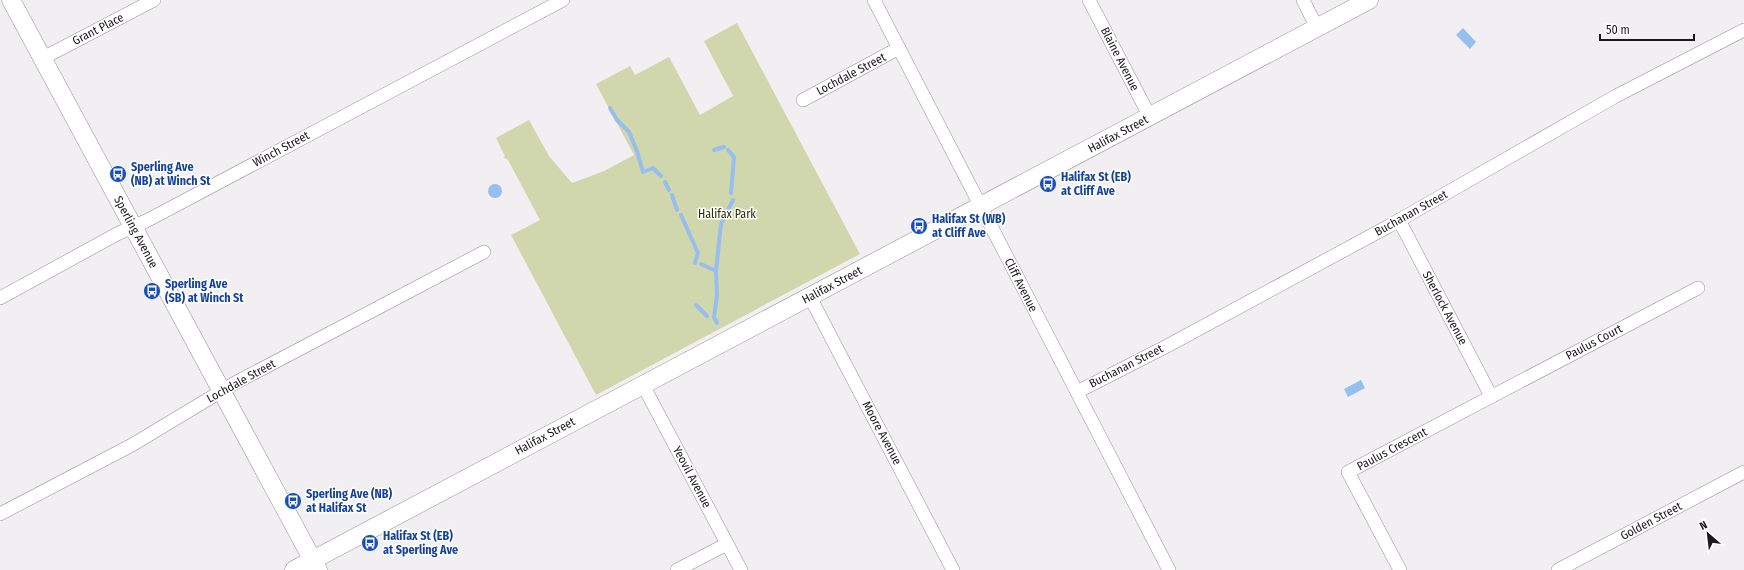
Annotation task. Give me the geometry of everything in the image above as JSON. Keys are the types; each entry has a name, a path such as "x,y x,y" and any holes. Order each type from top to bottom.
{"street":[{"name":"Sperling Avenue","path":"11,0 316,565"},
{"name":"Grant Place","path":"42,58 154,0"},
{"name":"Winch Street","path":"0,298 117,234 133,227 563,0"},
{"name":"Cliff Avenue","path":"874,0 1077,392 1166,569"},
{"name":"Blaine Avenue","path":"1089,0 1150,117"},
{"path":"1303,0 1317,28"},
{"name":"Halifax Street","path":"294,570 316,565 643,385 1369,0"},
{"name":"Buchanan Street","path":"1077,392 1174,342 1399,220 1616,96 1744,30"},
{"name":"Lochdale Street","path":"803,100 899,48"},
{"name":"Sherlock Avenue","path":"1399,220 1491,396"},
{"name":"Lochdale Street","path":"0,514 132,444 221,391 484,252"},
{"name":"Paulus Court","path":"1491,396 1698,288"},
{"name":"Moore Avenue","path":"810,297 953,570"},
{"name":"Yeovil Avenue","path":"643,385 741,570"},
{"name":"Paulus Crescent","path":"1400,570 1348,472 1491,396"},
{"name":"Golden Street","path":"1558,570 1744,472"},
{"path":"677,570 727,544"}],"green space":[{"name":"Halifax Park","path":"737,23 860,254 596,395 511,235 540,220 508,160 503,157 505,156 496,138 529,120 549,156 572,183 604,171 634,155 596,84 630,66 635,75 669,57 700,115 733,96 704,41"}],"water":[{"path":"1463,28 1476,42 1470,49 1456,35"},
{"path":"492,184 498,184 502,188 502,194 498,198 492,198 488,194 488,188"},
{"path":"1361,380 1365,388 1348,397 1344,389"}],"waterway":[{"path":"610,108 617,120 629,132 637,151 643,172 653,168 661,176"},
{"path":"714,150 724,147"},
{"path":"728,150 734,157 731,193"},
{"path":"665,182 669,190"},
{"path":"672,195 677,210"},
{"path":"716,271 721,224 733,200"},
{"path":"681,215 698,253 695,263"},
{"path":"701,264 716,271 717,295 714,317 717,323"},
{"path":"696,305 707,316"}],"place":[{"name":"Sperling Ave (NB) at Winch St","path":"118,174"},
{"name":"Halifax St (EB) at Cliff Ave","path":"1048,184"},
{"name":"Halifax St (WB) at Cliff Ave","path":"919,226"},
{"name":"Sperling Ave (SB) at Winch St","path":"152,291"},
{"name":"Sperling Ave (NB) at Halifax St","path":"293,501"},
{"name":"Halifax St (EB) at Sperling Ave","path":"370,543"}]}
